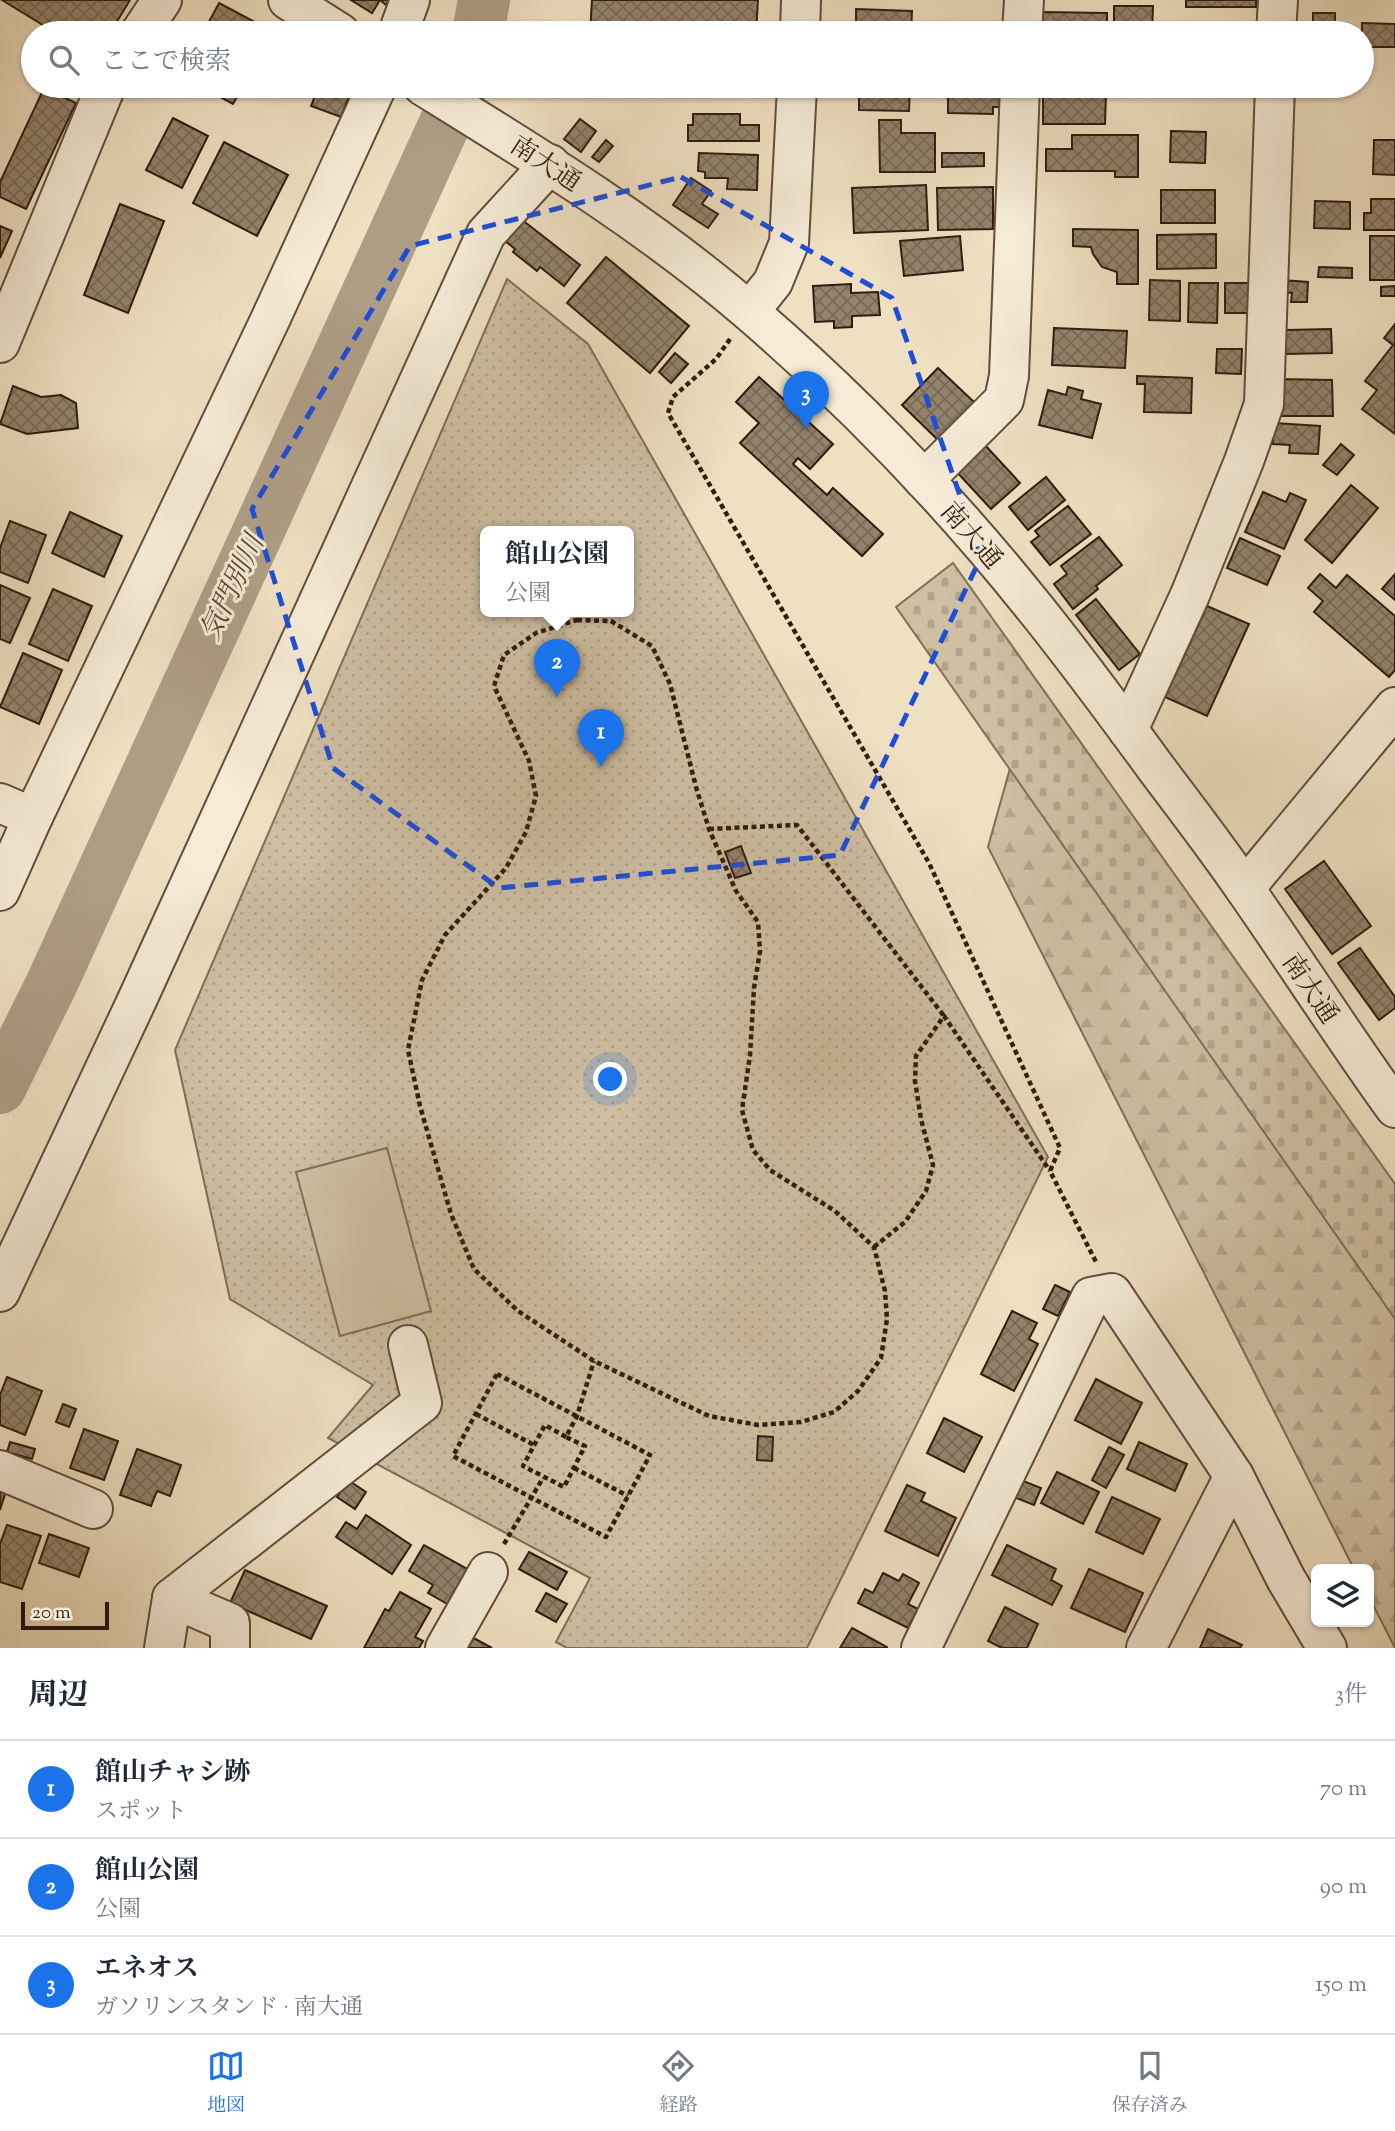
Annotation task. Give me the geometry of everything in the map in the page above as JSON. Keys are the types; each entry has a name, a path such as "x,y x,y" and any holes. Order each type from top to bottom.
{"street":[{"path":"148,21 162,0"},
{"path":"288,0 321,21"},
{"path":"402,21 410,0"},
{"path":"800,21 801,0"},
{"path":"1023,21 1024,0"},
{"path":"1277,21 1278,0"},
{"path":"0,343 101,98"},
{"path":"0,891 16,810 270,320 372,98"},
{"name":"南大通","path":"443,98 550,164 682,258 741,323 807,362 924,480 1030,601 1128,730 1245,888 1335,1024 1395,1108"},
{"path":"741,323 773,282 789,243 796,98"},
{"path":"924,480 1004,400 1009,376 1020,98"},
{"path":"1128,730 1190,595 1264,404 1275,98"},
{"path":"0,1292 138,998 486,234 550,164"},
{"path":"1245,888 1395,707"},
{"path":"921,1648 1091,1297 1112,1293 1234,1476 1286,1579 1327,1648"},
{"path":"164,1648 172,1598 422,1403 408,1345"},
{"path":"0,1470 93,1510"},
{"path":"1146,1648 1234,1476"},
{"path":"445,1648 488,1572"},
{"path":"172,1598 230,1623 230,1648"}],"path":[{"path":"741,323 716,359 673,397 668,413 929,863 1060,1147 1049,1171"},
{"path":"577,621 611,621 652,646 670,684 709,829 736,891 758,922 760,951 742,1110 753,1150 770,1170 835,1211 874,1247 885,1291 887,1319 881,1358 858,1391 834,1412 801,1422 758,1425 709,1416 594,1361 518,1311 474,1269 451,1214 419,1106 408,1050 422,980 445,935 506,868 526,832 536,796 529,761 494,686 504,655 536,634 577,621"},
{"path":"709,829 797,825 944,1016 1049,1171 1112,1293"},
{"path":"874,1247 905,1222 926,1191 933,1164 920,1119 915,1081 916,1056 944,1016"},
{"path":"566,1437 577,1416 594,1361"},
{"path":"497,1374 577,1416 650,1455 606,1537 453,1456 497,1374"},
{"path":"475,1414 534,1445"},
{"path":"545,1425 585,1446 564,1487 523,1466 534,1445 545,1425"},
{"path":"574,1468 628,1496"},
{"path":"488,1572 543,1478"}],"highlighted area":[{"path":"681,177 892,298 981,557 840,855 499,888 333,768 252,509 410,246"}],"green space":[{"path":"507,279 588,344 1048,1157 807,1648 567,1648 556,1642 590,1578 328,1438 373,1385 230,1299 175,1050"},
{"path":"953,563 1395,1184 1395,1319 896,607"},
{"path":"1014,754 1395,1311 1395,1648 1374,1607 1374,1564 1351,1564 988,847"},
{"path":"387,1148 431,1311 340,1336 296,1172"}],"building":[{"path":"2,0 130,0 117,21 36,21"},
{"path":"351,0 380,0 372,13"},
{"path":"592,0 758,0 757,21 591,21"},
{"path":"1186,0 1256,0 1256,7 1186,7"},
{"path":"219,3 253,21 209,21"},
{"path":"1114,6 1153,6 1152,21 1114,21"},
{"path":"856,9 912,11 912,21 856,21"},
{"path":"1041,12 1107,13 1107,21 1041,21"},
{"path":"1313,13 1335,13 1335,21 1313,21"},
{"path":"1374,23 1395,24 1395,47 1374,47"},
{"path":"39,98 65,98 76,103 26,209 0,197 0,182"},
{"path":"222,98 236,98 233,104"},
{"path":"314,98 348,98 341,117 311,106"},
{"path":"859,98 910,98 909,111 859,110"},
{"path":"948,98 1001,98 1001,107 993,107 993,114 948,113"},
{"path":"1043,98 1106,98 1105,124 1043,124"},
{"path":"693,114 740,114 740,125 759,125 759,141 688,141 688,125 693,125"},
{"path":"173,118 208,136 182,188 146,170"},
{"path":"580,119 596,131 581,152 564,139"},
{"path":"879,120 901,120 901,133 935,133 935,172 880,172"},
{"path":"1171,131 1206,132 1205,163 1170,162"},
{"path":"1072,135 1138,135 1138,177 1115,177 1115,171 1046,171 1046,149 1072,149"},
{"path":"606,140 613,146 599,162 592,157"},
{"path":"1374,140 1395,140 1395,175 1373,174"},
{"path":"224,142 288,175 257,236 193,203"},
{"path":"699,153 758,155 757,190 727,189 728,178 705,178 705,172 698,171"},
{"path":"942,153 984,153 984,166 942,167"},
{"path":"691,178 711,191 702,204 718,214 708,228 673,205"},
{"path":"926,185 928,230 854,233 852,188"},
{"path":"993,187 993,229 938,230 937,188"},
{"path":"1161,190 1215,190 1215,223 1161,223"},
{"path":"1371,199 1395,199 1395,230 1364,230 1364,213 1371,213"},
{"path":"1315,201 1350,202 1350,229 1314,228"},
{"path":"120,204 164,221 128,313 84,295"},
{"path":"521,219 580,265 564,286 540,267 537,271 513,252 515,249 504,240"},
{"path":"0,226 12,231 0,258"},
{"path":"1073,229 1138,230 1138,284 1117,284 1117,272 1102,267 1091,247 1073,246"},
{"path":"1216,234 1216,268 1157,269 1157,235"},
{"path":"960,236 963,270 904,276 900,241"},
{"path":"1370,236 1395,236 1395,280 1370,280"},
{"path":"606,257 689,326 650,373 567,303"},
{"path":"1319,267 1352,268 1352,278 1318,277"},
{"path":"1150,280 1180,281 1180,321 1149,320"},
{"path":"1282,280 1308,282 1307,302 1291,302 1292,293 1281,292"},
{"path":"1189,283 1218,283 1217,323 1188,322"},
{"path":"1225,283 1250,283 1250,313 1225,313"},
{"path":"851,284 851,293 878,292 880,315 852,316 852,327 834,328 834,321 815,322 813,286"},
{"path":"1395,286 1395,296 1381,296 1381,287"},
{"path":"1395,324 1395,434 1362,409 1377,390 1365,381 1393,345 1384,338"},
{"path":"1054,328 1127,331 1125,368 1052,365"},
{"path":"1331,329 1332,353 1286,354 1286,330"},
{"path":"1217,349 1242,349 1241,374 1216,373"},
{"path":"675,353 688,364 671,383 659,372"},
{"path":"938,368 974,402 938,440 902,405"},
{"path":"1137,376 1192,378 1191,413 1144,412 1145,384 1137,384"},
{"path":"759,377 833,444 810,469 798,458 793,464 827,495 833,488 883,534 862,556 740,443 759,423 736,402"},
{"path":"1277,379 1332,380 1333,416 1277,416"},
{"path":"13,386 41,397 61,395 76,403 78,428 27,434 0,424"},
{"path":"1068,387 1083,391 1081,399 1101,404 1092,438 1039,425 1048,390 1066,395"},
{"path":"1274,423 1320,426 1318,454 1289,453 1290,445 1273,444"},
{"path":"984,444 1020,483 991,509 955,470"},
{"path":"1341,444 1354,455 1337,475 1323,465"},
{"path":"1046,477 1065,500 1028,530 1009,507"},
{"path":"1351,485 1378,508 1332,563 1305,540"},
{"path":"1263,492 1286,502 1290,493 1306,500 1284,549 1245,532"},
{"path":"1068,506 1091,534 1050,565 1031,542 1039,536 1035,531"},
{"path":"70,512 122,536 104,577 52,553"},
{"path":"10,521 46,535 28,583 0,572 0,548"},
{"path":"1099,537 1122,565 1073,609 1054,584 1067,574 1061,566"},
{"path":"1240,538 1280,556 1267,585 1227,568"},
{"path":"1320,574 1336,588 1347,575 1395,616 1395,670 1389,677 1314,612 1323,601 1308,588"},
{"path":"1395,574 1395,600 1382,589"},
{"path":"0,585 30,598 10,643 0,639"},
{"path":"53,589 92,606 68,661 29,644"},
{"path":"1096,599 1140,654 1119,670 1076,615"},
{"path":"1207,606 1249,624 1207,716 1165,697"},
{"path":"23,653 62,670 39,724 0,707"},
{"path":"741,846 751,873 735,878 725,852"},
{"path":"1324,861 1371,926 1332,954 1285,889"},
{"path":"1360,948 1395,997 1395,1008 1379,1020 1338,963"},
{"path":"1055,1285 1070,1292 1058,1316 1043,1309"},
{"path":"1012,1311 1037,1323 1029,1339 1038,1344 1014,1391 981,1374"},
{"path":"7,1377 42,1391 25,1435 0,1425 0,1395"},
{"path":"1096,1379 1142,1403 1121,1444 1075,1420"},
{"path":"63,1404 76,1409 69,1427 56,1422"},
{"path":"944,1418 982,1437 964,1472 927,1453"},
{"path":"84,1429 118,1441 104,1480 70,1468"},
{"path":"758,1436 773,1437 772,1461 757,1460"},
{"path":"10,1442 35,1449 32,1459 7,1452"},
{"path":"1139,1442 1187,1464 1175,1491 1127,1469"},
{"path":"1109,1447 1124,1455 1106,1488 1092,1480"},
{"path":"137,1449 181,1465 170,1496 157,1491 151,1506 120,1495"},
{"path":"1057,1472 1099,1492 1083,1524 1041,1503"},
{"path":"1018,1479 1041,1488 1034,1505 1011,1496"},
{"path":"348,1480 366,1492 355,1509 337,1497"},
{"path":"0,1483 8,1485 0,1510"},
{"path":"907,1485 925,1493 921,1501 956,1518 938,1556 885,1531"},
{"path":"1112,1497 1160,1519 1143,1554 1096,1532"},
{"path":"366,1515 411,1545 392,1574 336,1537 346,1522 357,1529"},
{"path":"7,1525 41,1536 22,1589 0,1582 0,1544"},
{"path":"49,1534 89,1548 79,1577 39,1563"},
{"path":"424,1545 469,1570 449,1605 428,1593 433,1585 409,1571"},
{"path":"1007,1545 1056,1569 1051,1580 1062,1586 1052,1605 992,1575"},
{"path":"529,1552 567,1572 557,1590 519,1569"},
{"path":"1089,1569 1143,1593 1125,1632 1071,1608"},
{"path":"245,1570 327,1606 311,1639 230,1603"},
{"path":"883,1573 899,1581 903,1574 919,1583 908,1604 918,1609 908,1628 858,1603 865,1589 873,1593"},
{"path":"400,1592 431,1609 415,1637 423,1641 419,1648 364,1648 385,1609 389,1611"},
{"path":"546,1593 567,1604 556,1622 536,1611"},
{"path":"1005,1607 1038,1624 1027,1648 1002,1648 988,1641"},
{"path":"852,1628 887,1647 887,1648 840,1648"},
{"path":"1208,1629 1242,1645 1240,1648 1200,1648"},
{"path":"466,1634 492,1648 458,1648"}],"waterway":[{"name":"気門別川","path":"480,21 484,0"},
{"name":"気門別川","path":"0,1088 51,985 457,98"}],"place":[{"name":"エネオス","path":"806,429"},
{"name":"館山公園","path":"557,697"},
{"name":"館山チャシ跡","path":"601,767"}]}
